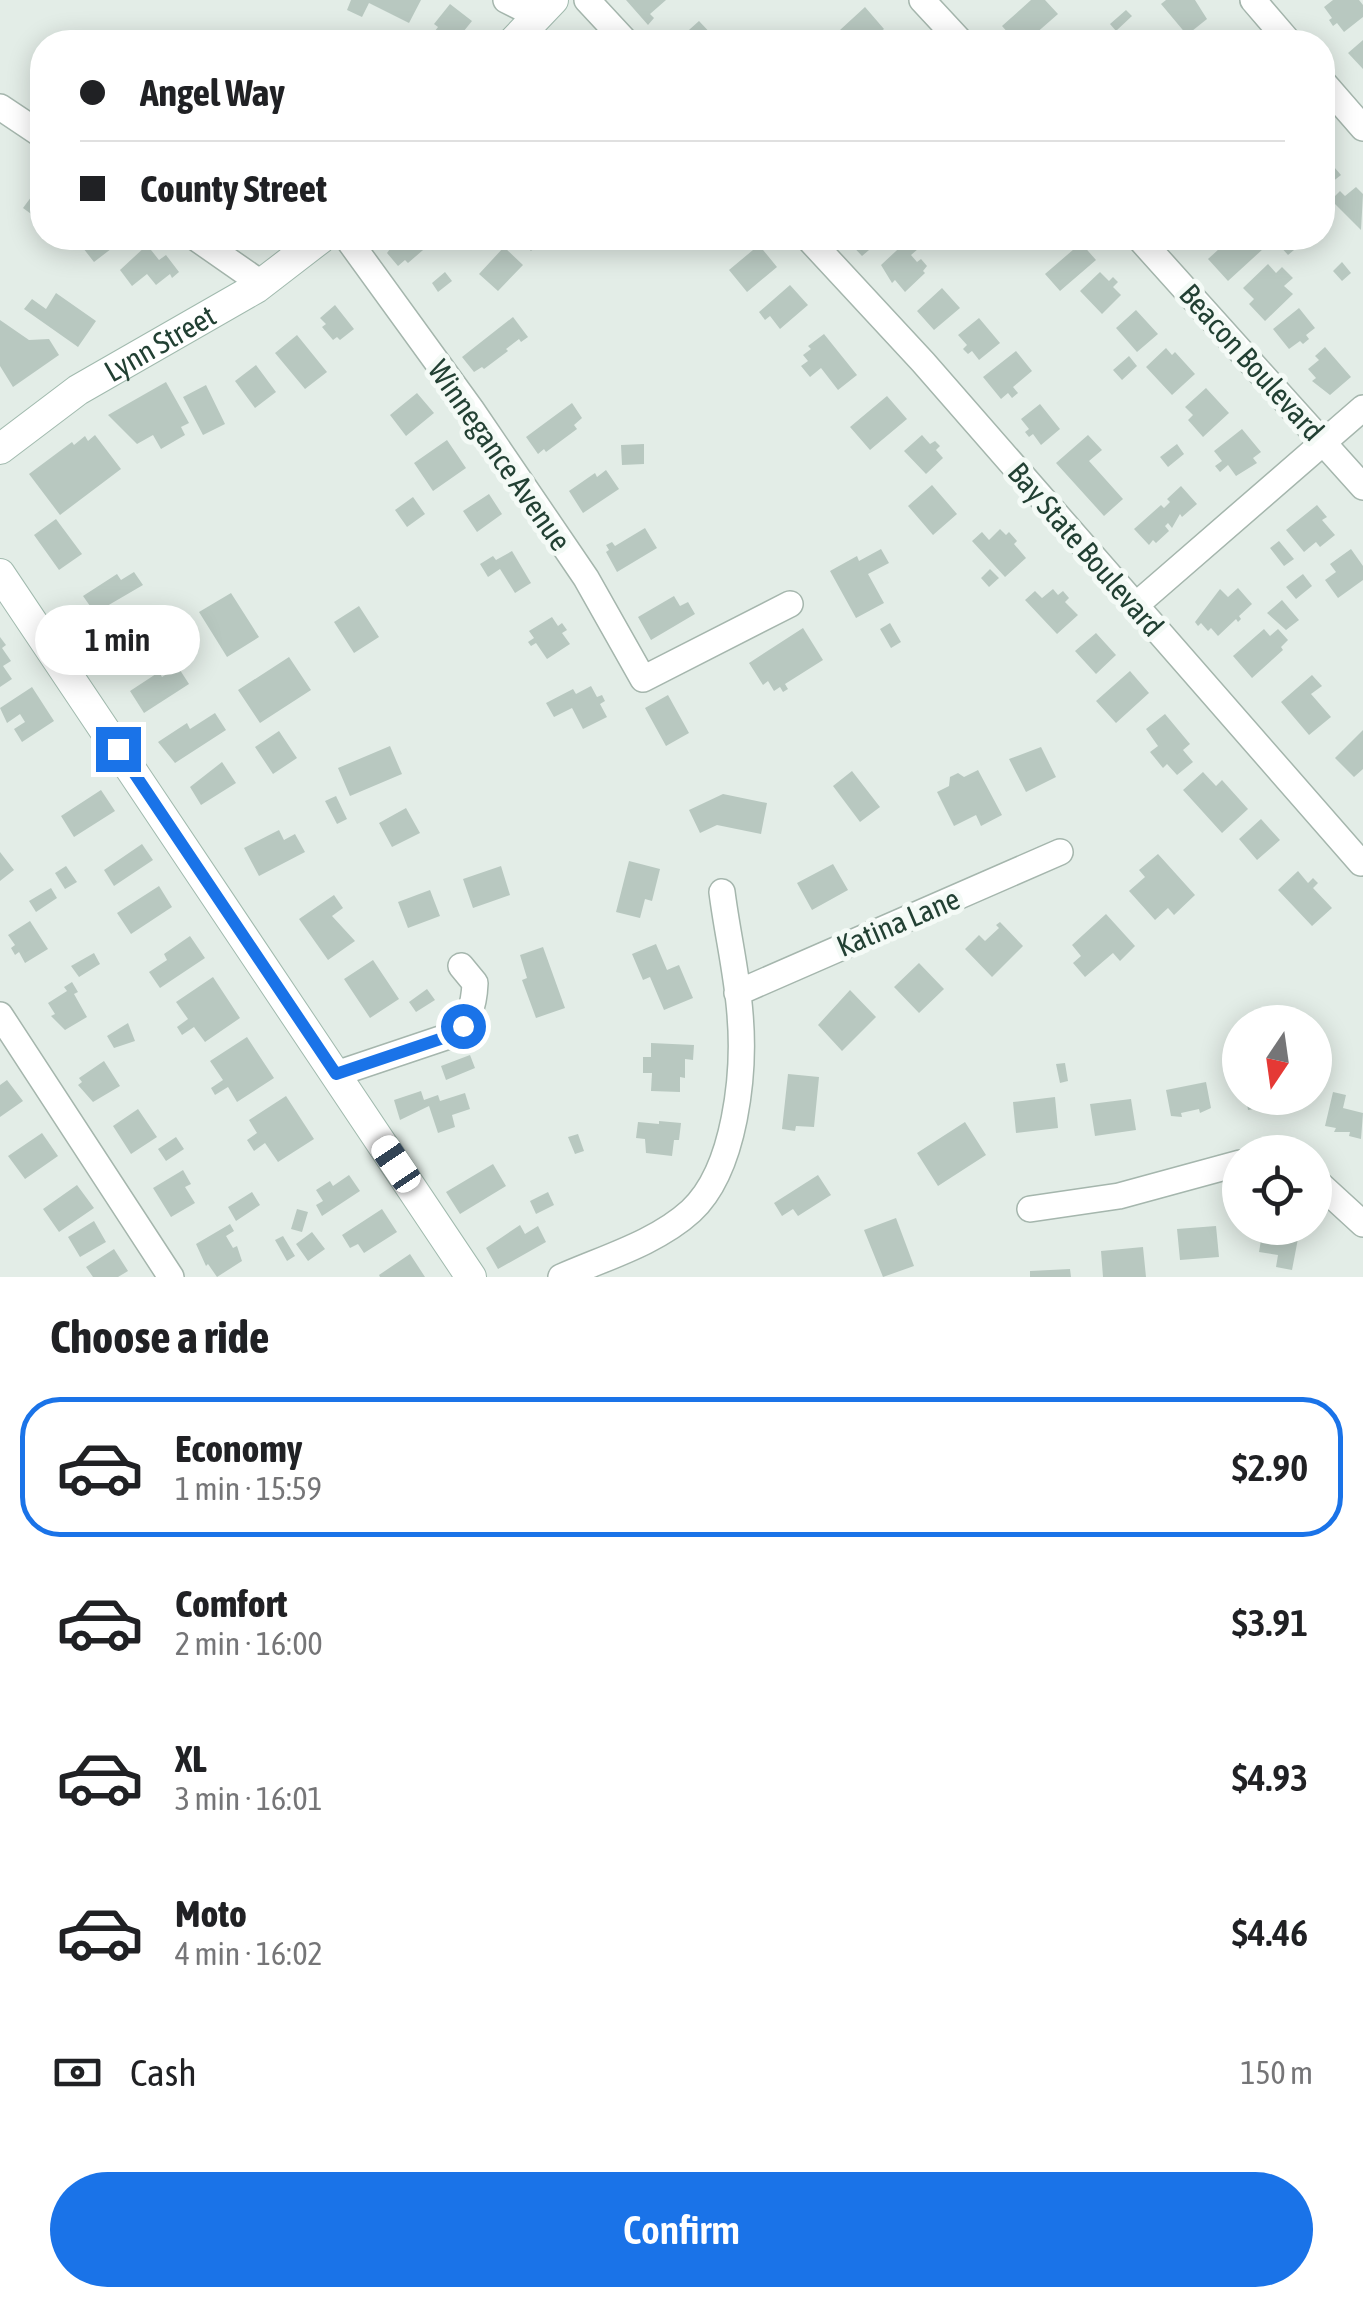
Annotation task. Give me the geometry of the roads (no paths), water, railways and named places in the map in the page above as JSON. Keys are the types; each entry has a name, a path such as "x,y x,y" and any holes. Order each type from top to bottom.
{"main road":[{"path":"525,30 546,8"},
{"name":"Lynn Street","path":"0,449 78,390 262,284 306,250"},
{"path":"0,574 471,1277"}],"street":[{"path":"506,0 546,8"},
{"path":"587,0 615,30"},
{"path":"922,0 950,30"},
{"path":"1253,0 1279,30"},
{"path":"1335,96 1363,128"},
{"path":"0,107 30,126"},
{"path":"213,250 262,284"},
{"name":"Winnegance Avenue","path":"356,250 511,466 586,578 644,679 790,604"},
{"name":"Bay State Boulevard","path":"819,250 923,362 1361,863"},
{"name":"Beacon Boulevard","path":"1150,250 1363,488"},
{"path":"1136,605 1363,408"},
{"name":"Katina Lane","path":"737,994 1060,852"},
{"path":"561,1277 640,1242 692,1210 723,1156 734,1117 741,1054 737,994 722,892"},
{"path":"336,1074 449,1036 463,1026 474,998 475,982 462,966"},
{"path":"0,1016 171,1277"},
{"path":"1030,1208 1119,1196 1222,1168"},
{"path":"1332,1196 1363,1224"}]}
